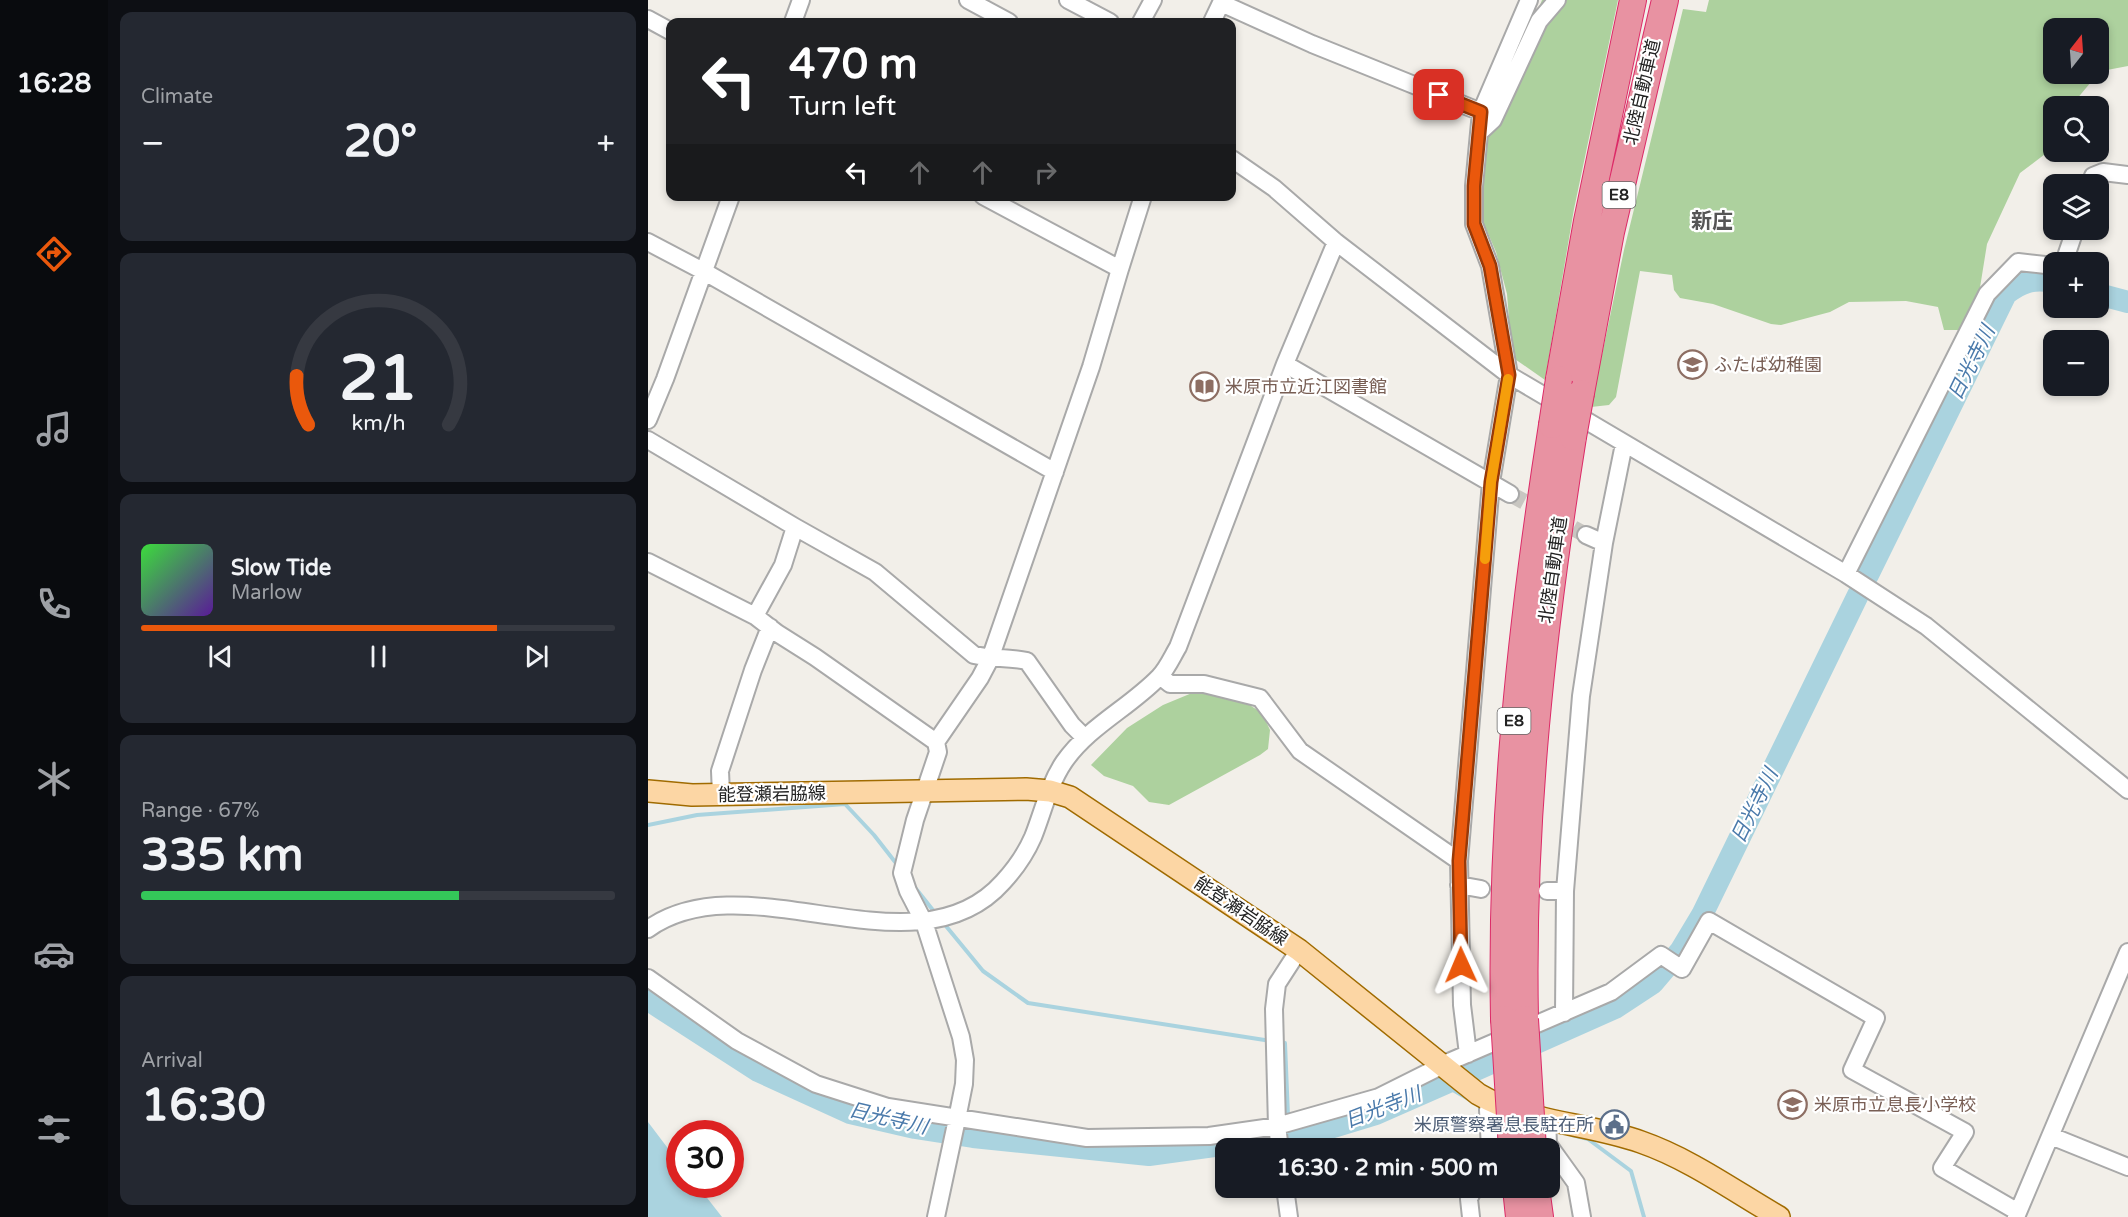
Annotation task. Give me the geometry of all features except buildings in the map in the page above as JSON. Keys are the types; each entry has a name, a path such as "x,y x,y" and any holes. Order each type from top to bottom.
{"highway":[{"name":"北陸自動車道","path":"1512,1138 1515,1019 1531,767 1562,431 1559,380 1587,220 1633,0"},
{"name":"北陸自動車道","path":"1562,431 1581,393 1611,232 1665,0"},
{"name":"北陸自動車道","path":"1515,1019 1531,1138"},
{"path":"1519,1217 1524,1198"},
{"path":"1531,1198 1540,1217"}],"main road":[{"name":"能登瀬岩脇線","path":"648,791 692,795 989,788 1050,791 1070,797 1299,950 1445,1068 1490,1101 1547,1119 1610,1133 1661,1149 1779,1217"}],"street":[{"path":"794,18 801,0"},
{"path":"968,0 992,5 1005,18"},
{"path":"1143,18 1153,0"},
{"path":"1468,1054 1462,1005 1459,861 1491,482 1509,375 1490,266 1474,224 1474,186 1481,112 1529,0"},
{"path":"1479,133 1493,120 1539,21 1557,0"},
{"path":"1072,1 1103,18"},
{"path":"1214,18 1222,2 1312,44 1481,112"},
{"path":"648,20 666,29"},
{"path":"1236,162 1274,188 1336,242 1509,375 1846,574 1926,626 2128,790"},
{"path":"2098,174 2103,172 2128,175"},
{"path":"648,420 729,201"},
{"path":"992,201 1120,269"},
{"path":"936,742 980,678 990,659 1091,367 1141,201"},
{"path":"648,242 704,271 1055,472"},
{"path":"648,929 660,920 696,909 730,906 767,907 885,922 924,922 954,914 983,900 1003,883 1032,839 1063,763 1084,737 1160,676 1178,647 1285,364 1336,242"},
{"path":"1846,574 1986,294 2018,262 2043,265"},
{"path":"1285,364 1510,494"},
{"path":"648,440 795,528 875,572 974,655 990,659 1009,657 1027,661 1072,725 1084,737"},
{"path":"1564,1013 1565,891 1581,696 1604,543 1624,444"},
{"path":"755,616 783,565 795,528"},
{"path":"1586,535 1604,543"},
{"path":"648,562 755,616 936,742 938,752 924,790 902,873 908,891 924,922 961,1037 965,1060 964,1084 957,1122 936,1217"},
{"path":"721,794 720,771 753,670 770,627"},
{"path":"1160,676 1170,684 1204,684 1260,698 1300,751 1459,861"},
{"path":"1460,885 1480,889"},
{"path":"1547,891 1565,891"},
{"path":"648,978 737,1041 816,1084 888,1107 957,1122 1087,1138 1209,1136 1276,1126 1378,1097 1445,1068 1468,1054 1611,992 1661,955 1682,969 1709,921 1875,1018 1852,1070 1965,1132 1942,1168 2017,1215 2128,952"},
{"path":"1278,1138 1274,1010 1277,984 1299,950"},
{"path":"1489,1138 1488,1110 1490,1101"},
{"path":"1547,1119 1548,1144 1576,1183 1582,1217"},
{"path":"2051,1136 2128,1167"},
{"path":"1286,1198 1289,1217"},
{"path":"1469,1198 1472,1217"}],"green space":[{"path":"1542,0 1618,0 1574,209 1545,380 1512,357 1507,294 1496,252 1478,210 1481,142 1509,108 1517,88 1524,46"},
{"path":"1709,0 2128,0 2128,66 2109,70 2109,18 2043,18 2043,84 2089,84 2079,96 2043,96 2043,156 2020,173 1987,244 1978,300 1962,330 1944,330 1938,307 1906,301 1849,302 1830,312 1781,325 1771,324 1713,304 1680,298 1674,290 1672,275 1640,271 1616,397 1609,405 1591,407 1624,250 1683,9 1706,12"},
{"path":"1192,693 1234,695 1262,713 1270,730 1268,749 1169,805 1149,802 1133,786 1104,776 1091,765 1127,728 1163,705"}],"water":[{"path":"648,1122 666,1146 666,1198 707,1198 722,1217 648,1217"}],"waterway":[{"name":"日光寺川","path":"1868,575 2006,294 2017,286 2043,280"},
{"name":"日光寺川","path":"2109,297 2128,302"},
{"name":"日光寺川","path":"648,1000 758,1071 850,1113 915,1128 973,1137 1149,1155 1317,1132 1376,1114 1615,1008 1653,983 1681,950 1702,915 1858,595"},
{"path":"648,825 697,815 845,804 874,835 899,867"},
{"path":"913,885 936,914"},
{"path":"941,920 983,971 1028,1003 1271,1041"},
{"path":"1278,1042 1285,1043 1288,1116 1291,1116"},
{"path":"1432,1078 1472,1101"},
{"path":"1572,1135 1588,1139 1631,1171 1644,1217"}],"tunnel":[{"path":"1510,494 1586,535"}],"slow traffic":[{"path":"1485,559 1491,482 1508,379"}],"place":[{"name":"ふたば幼稚園","path":"1693,365"},
{"name":"米原市立近江図書館","path":"1204,387"},
{"name":"米原市立息長小学校","path":"1793,1105"},
{"name":"米原警察署息長駐在所","path":"1615,1125"}],"district":[{"name":"新庄","path":"1712,221"}],"route":[{"path":"1439,95 1481,112 1474,186 1474,224 1490,266 1509,375 1491,482 1459,861 1461,965"}]}
